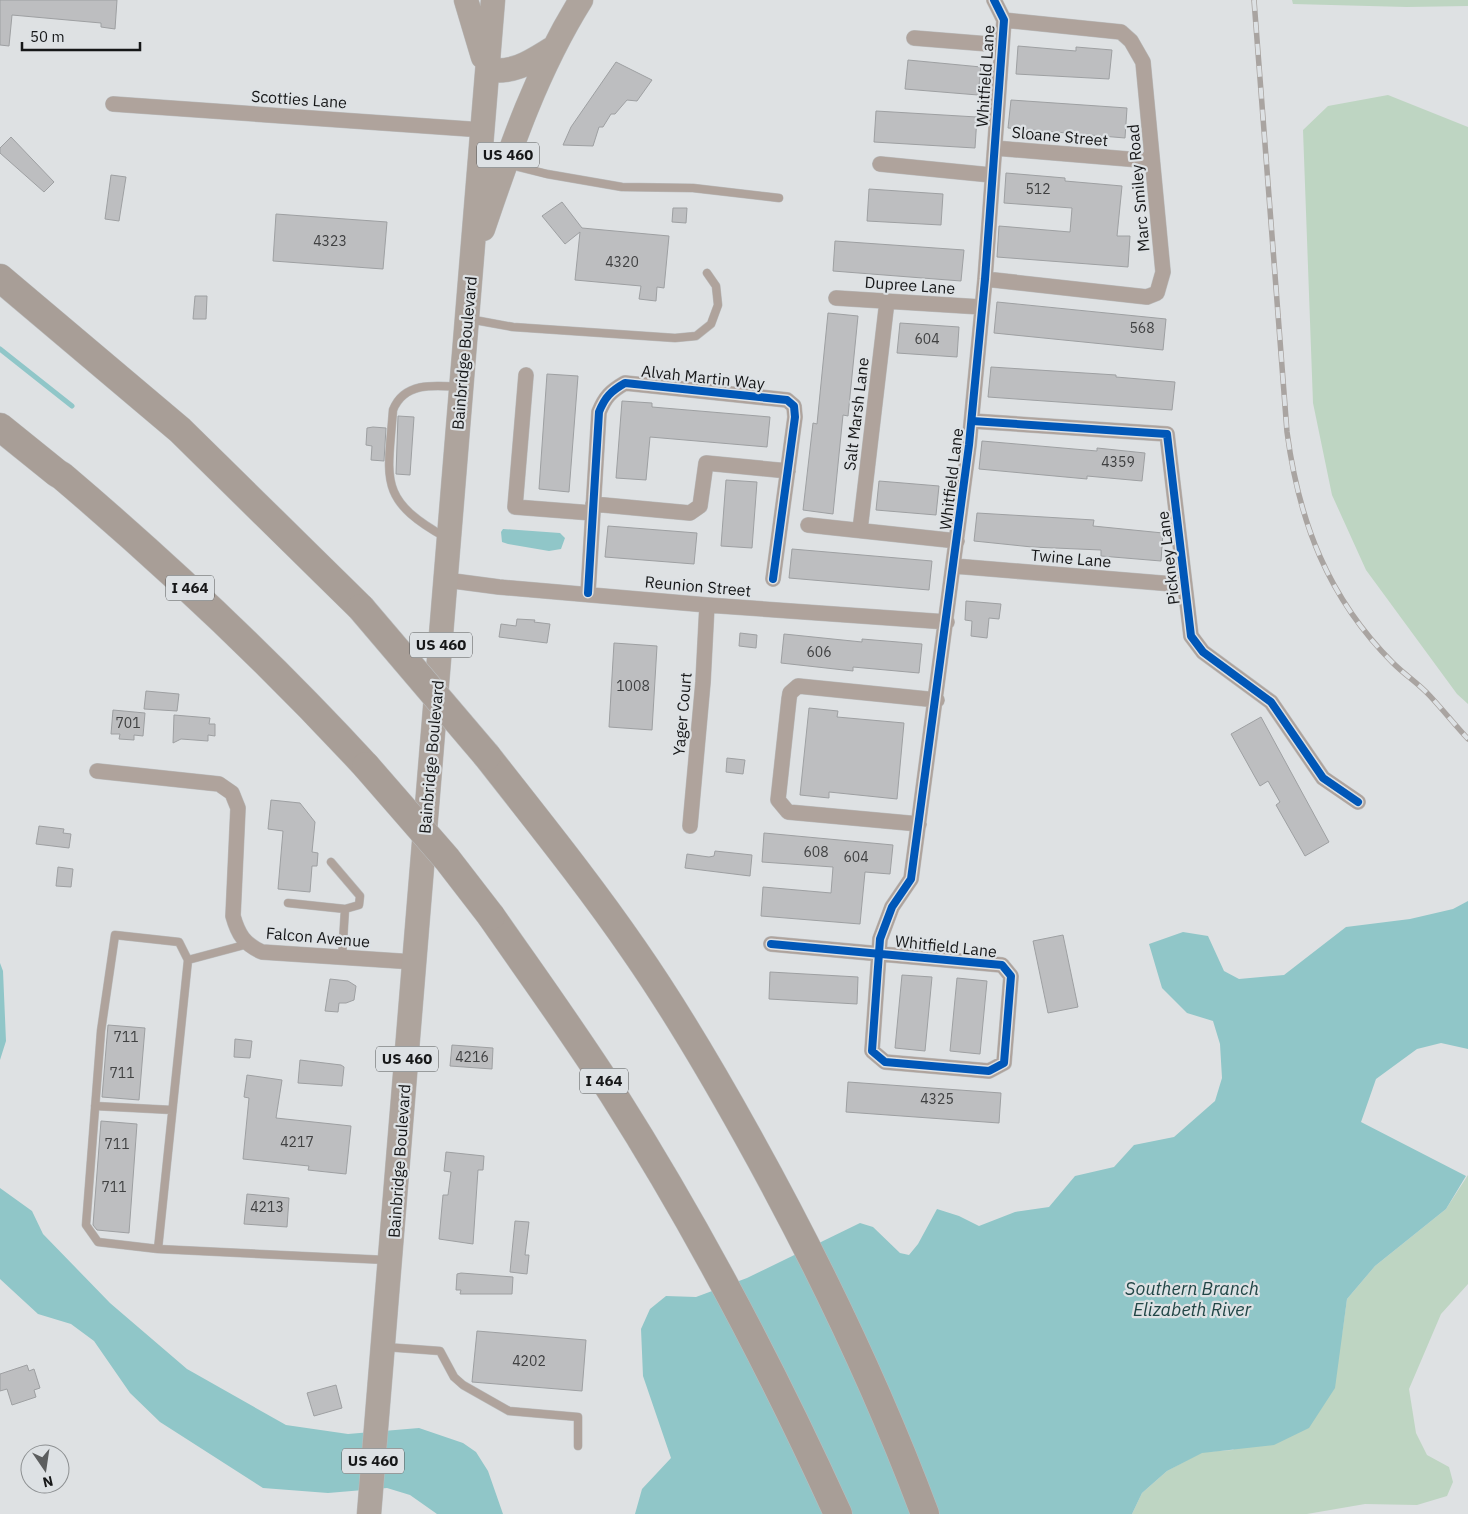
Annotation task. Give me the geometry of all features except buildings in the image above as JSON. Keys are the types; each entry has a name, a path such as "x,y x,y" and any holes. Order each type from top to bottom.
{"highway":[{"path":"0,278 180,430 361,608 487,756 589,887 635,951 720,1087 788,1211 850,1335 905,1461 925,1514"},
{"name":"I 464","path":"0,427 132,535 206,603 275,670 366,766 447,860 562,1016 613,1094 707,1252 772,1373 838,1514"},
{"path":"905,1461 939,1514"}],"main road":[{"name":"US 460","path":"466,0 488,70"},
{"name":"Bainbridge Boulevard","path":"369,1514 493,0"},
{"name":"US 460","path":"472,264 527,104 553,48 581,0"},
{"path":"488,70 501,72 517,69 553,48"}],"street":[{"name":"Whitfield Lane","path":"879,953 1002,965 1011,976 1004,1063 989,1071 885,1062 872,1051 879,953 880,939 892,907 911,879 937,700 972,421 981,307 986,279 991,175 995,148 1004,20 994,0"},
{"name":"Marc Smiley Road","path":"986,279 1147,297 1158,293 1162,272 1143,62 1131,41 1121,32 1004,20"},
{"path":"914,38 1001,45"},
{"name":"Scotties Lane","path":"113,104 482,130"},
{"name":"Sloane Street","path":"995,148 1152,160"},
{"path":"880,164 991,175"},
{"name":"Dupree Lane","path":"836,298 981,307"},
{"name":"Salt Marsh Lane","path":"860,530 886,301"},
{"path":"526,375 515,507 690,513 700,506 706,463 788,470"},
{"name":"Alvah Martin Way","path":"588,593 599,412 605,398 613,390 625,383 651,384 787,400 794,406 795,417 773,579"},
{"name":"Pickney Lane","path":"972,421 1167,434 1191,636 1196,645 1271,702 1323,778 1358,802"},
{"path":"808,525 957,541"},
{"name":"Twine Lane","path":"954,566 1185,585"},
{"name":"Reunion Street","path":"446,580 498,587 588,593 707,605 947,622"},
{"name":"Yager Court","path":"690,826 703,682 707,605"},
{"path":"919,824 788,812 778,800 789,698 790,693 798,686 937,700"},
{"name":"Falcon Avenue","path":"97,771 219,784 232,793 238,808 233,916 237,931 248,944 262,952 414,962"},
{"path":"771,944 879,953"}],"lane":[{"path":"506,164 547,174 622,187 693,188 779,198"},
{"path":"467,318 513,327 675,338 696,336 711,324 718,305 716,286 707,272"},
{"path":"449,539 414,516 392,490 389,471 392,410 396,400 407,390 441,386 461,387"},
{"path":"288,903 345,909 359,905 360,896 331,862"},
{"path":"342,958 345,909"},
{"path":"158,1249 188,960 180,942 115,935 101,1031 86,1225 98,1242 158,1249 391,1261"},
{"path":"188,960 248,944"},
{"path":"95,1106 172,1110"},
{"path":"383,1346 440,1351 454,1377 463,1385 508,1411 578,1417 578,1446"}],"green space":[{"path":"1292,0 1468,0 1468,6 1407,7 1293,4"},
{"path":"1388,95 1468,127 1468,704 1457,694 1366,570 1332,495 1313,403 1303,130 1328,106"},
{"path":"1468,1175 1468,1284 1441,1314 1409,1389 1416,1433 1427,1455 1449,1467 1453,1482 1447,1496 1417,1505 1365,1504 1307,1514 1132,1514 1142,1493 1167,1471 1202,1452 1233,1450 1342,1334 1347,1299 1375,1266 1446,1209"}],"water":[{"path":"503,529 560,533 565,538 561,549 549,551 502,542 501,532"},
{"name":"Southern Branch Elizabeth River","path":"1468,901 1468,1049 1441,1043 1417,1049 1376,1079 1361,1122 1466,1176 1446,1209 1375,1266 1347,1299 1335,1388 1309,1428 1274,1445 1202,1453 1167,1471 1142,1493 1132,1514 635,1514 642,1489 671,1458 643,1376 641,1329 650,1309 666,1296 696,1297 747,1278 860,1223 873,1227 900,1253 909,1255 918,1244 937,1209 959,1216 979,1226 1015,1212 1049,1207 1075,1176 1114,1167 1134,1145 1174,1137 1215,1101 1222,1078 1220,1044 1213,1021 1187,1013 1162,988 1149,944 1183,932 1208,936 1224,971 1239,979 1284,975 1346,927 1410,919 1453,909"},
{"path":"0,963 3,971 6,1041 0,1060"},
{"path":"0,1188 32,1211 43,1234 110,1303 187,1369 286,1425 348,1434 419,1428 463,1443 476,1452 488,1471 503,1514 437,1514 410,1495 387,1488 328,1493 263,1488 160,1422 130,1393 94,1341 71,1324 38,1314 0,1279"}],"waterway":[{"path":"0,349 72,406"}],"railway":[{"path":"1254,0 1287,432 1299,497 1320,557 1334,585 1351,612 1370,638 1393,663 1426,692 1468,739"}],"cycle path":[{"path":"771,944 1002,965 1011,976 1004,1063 989,1071 885,1062 872,1051 880,939 892,907 911,879 969,445 985,279 1004,20 994,0"},
{"path":"588,593 599,412 609,395 625,383 787,400 794,406 795,417 773,579"},
{"path":"972,421 1167,434 1191,636 1203,652 1271,702 1323,778 1358,802"}]}
